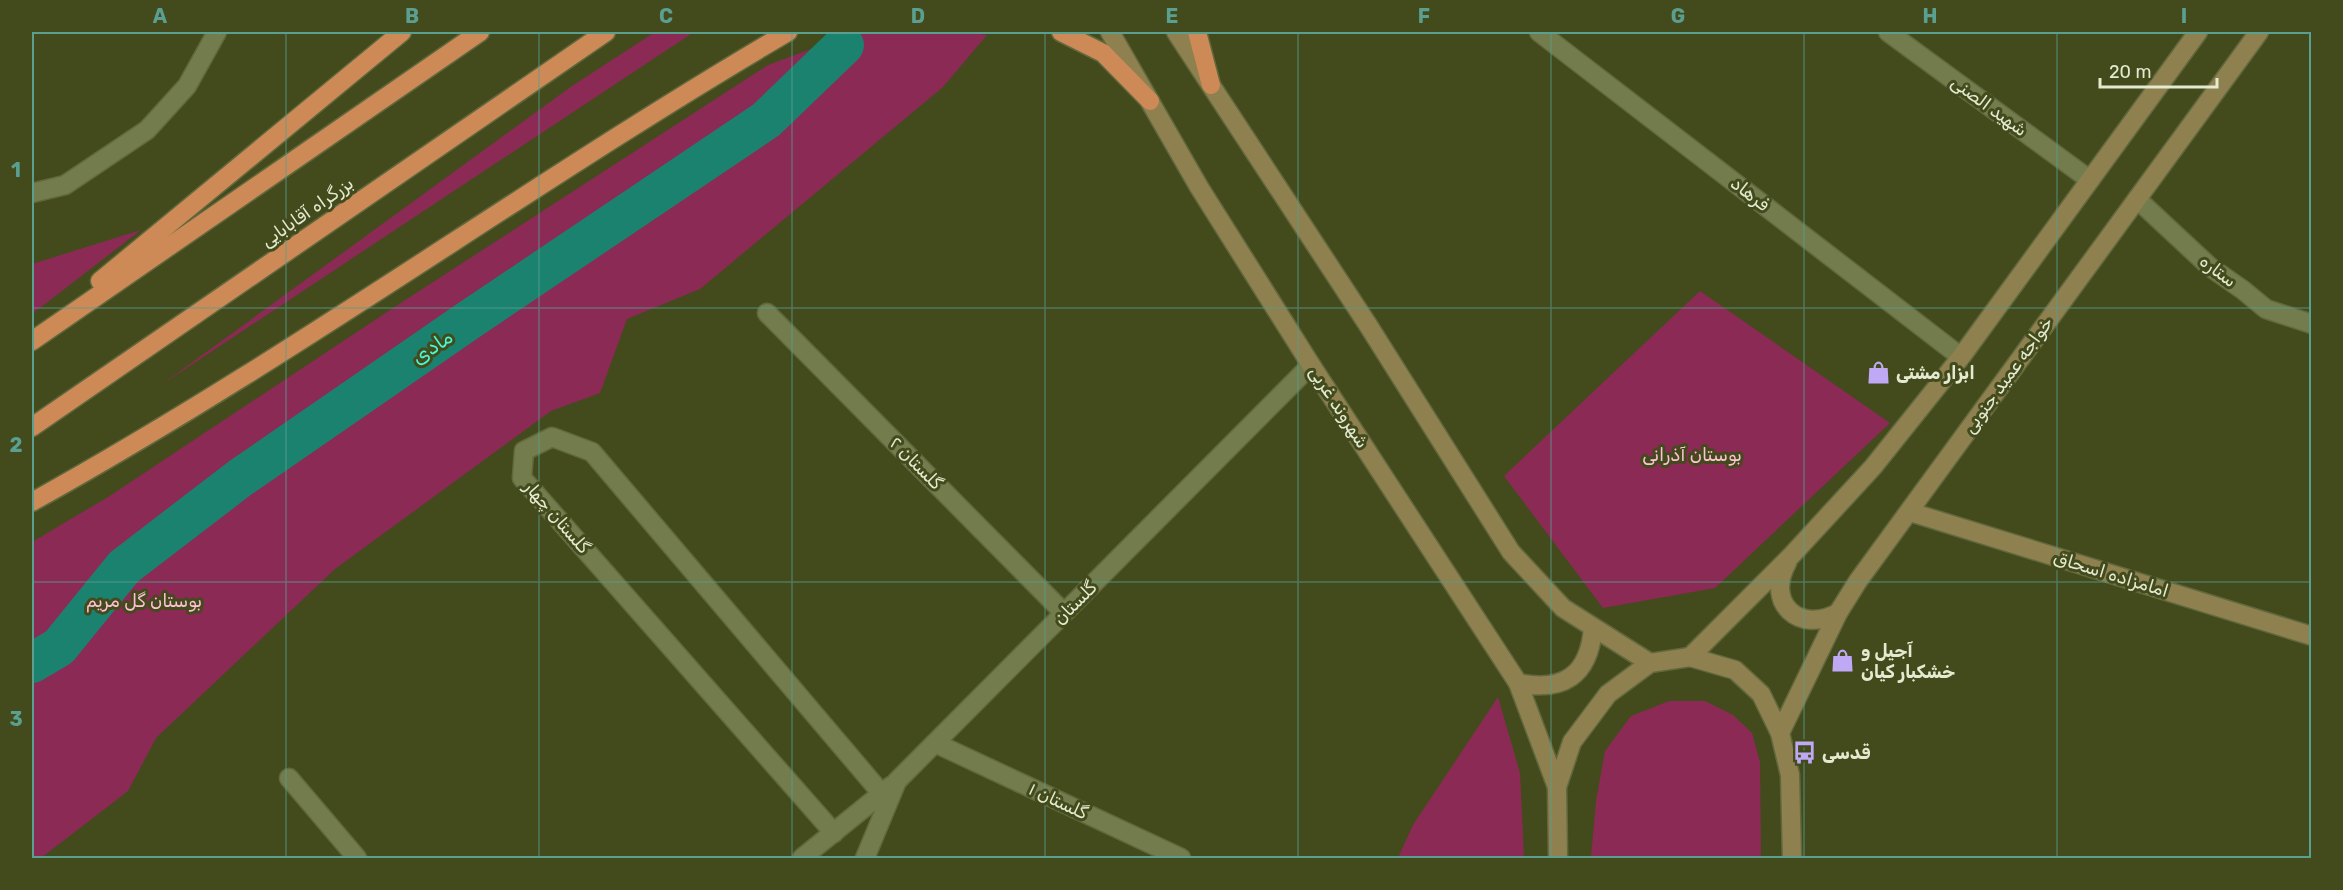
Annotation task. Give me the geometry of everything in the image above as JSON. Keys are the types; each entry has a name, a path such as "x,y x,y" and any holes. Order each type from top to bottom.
{"highway":[{"path":"32,339 402,32"},
{"path":"32,339 480,32"},
{"name":"بزرگراه آقابابایی","path":"32,427 606,32"},
{"path":"32,502 129,448 277,356 682,94 788,32"},
{"path":"1061,32 1103,53 1150,101"},
{"path":"1197,32 1211,85"}],"main road":[{"name":"شهروند غربی","path":"1110,32 1200,187 1311,365 1518,683 1557,787"},
{"path":"1176,32 1368,325 1511,552 1563,608 1650,663"},
{"path":"1690,657 1791,556 1873,467 1961,357 2198,32"},
{"name":"خواجه عمید جنوبی","path":"1780,734 1839,613 1858,581 2259,32"},
{"name":"امامزاده اسحاق","path":"1910,512 2312,636"},
{"path":"1791,556 1782,571 1779,587 1783,602 1793,614 1808,621 1824,620 1839,613"},
{"path":"1518,683 1536,687 1549,686 1568,680 1581,669 1588,655 1593,628"},
{"path":"1558,858 1557,787 1572,742 1608,694 1650,663 1690,657 1735,670 1761,694 1780,734 1790,775 1792,858"}],"street":[{"path":"32,193 65,185 147,130 188,86 218,32"},
{"name":"فرهاد","path":"1539,32 1961,357"},
{"name":"شهید الصنی","path":"1888,32 2090,180"},
{"name":"ستاره","path":"2137,199 2210,267 2266,309 2312,324"},
{"name":"گلستان ۲","path":"767,313 1064,613"},
{"name":"گلستان","path":"865,858 897,781 1311,365"},
{"name":"گلستان چهار","path":"834,833 522,477 524,451 552,437 592,452 882,794"},
{"name":"گلستان ۱","path":"935,743 1181,858"},
{"path":"289,778 357,858"},
{"path":"802,858 897,781"}],"green space":[{"path":"655,32 694,32 161,385 572,86"},
{"name":"بوستان گل مریم","path":"857,32 968,32 987,35 943,87 700,289 627,319 600,393 551,411 335,569 156,738 128,791 41,858 32,858 32,542 108,497 393,308 768,65"},
{"path":"141,230 32,314 32,264"},
{"name":"بوستان آذرانی","path":"1700,291 1890,423 1715,588 1603,608 1504,476"},
{"path":"1498,697 1520,773 1524,858 1398,858 1413,825"},
{"path":"1669,701 1705,701 1733,715 1752,733 1760,762 1761,858 1591,858 1596,801 1605,751 1631,716"}],"waterway":[{"name":"مادی","path":"32,663 59,647 124,567 240,478 766,120 844,45"}],"place":[{"name":"ابزار مشتی","path":"1878,373"},
{"name":"آجیل و خشکبار کیان","path":"1843,661"},
{"name":"قدسی","path":"1804,753"}]}
